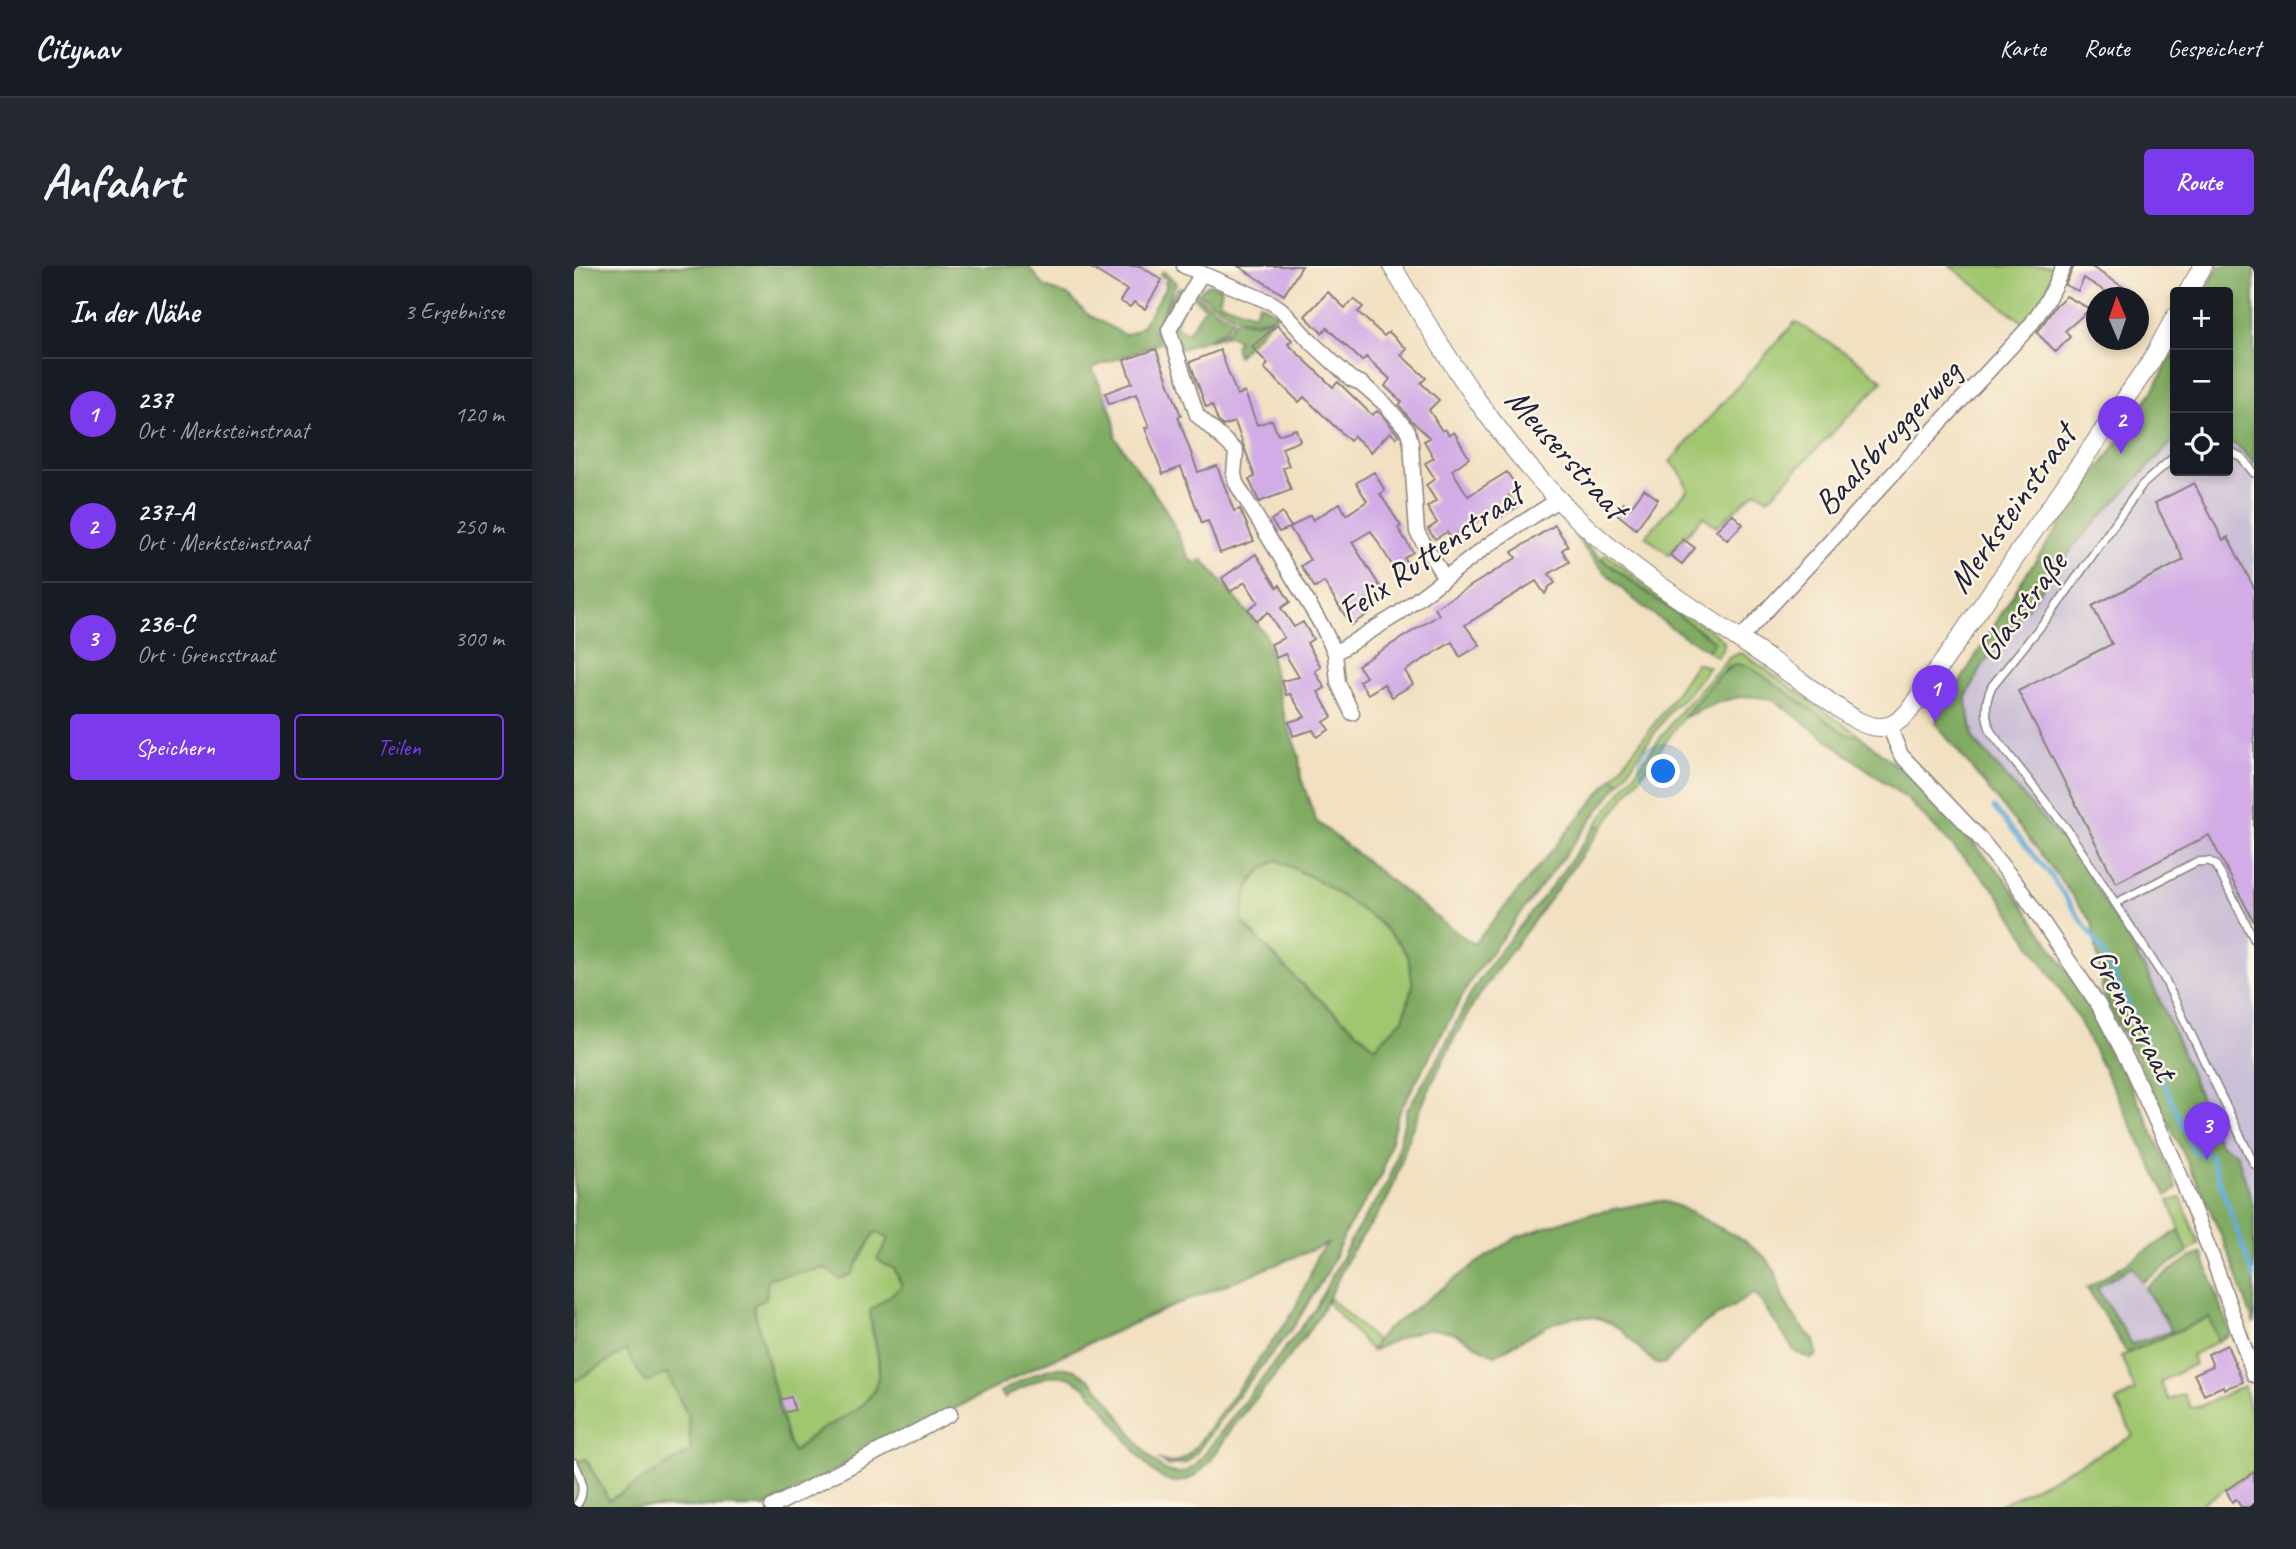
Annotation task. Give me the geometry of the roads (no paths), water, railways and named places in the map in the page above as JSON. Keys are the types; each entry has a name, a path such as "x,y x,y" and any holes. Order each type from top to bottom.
{"street":[{"name":"Meuserstraat","path":"1392,266 1408,296 1480,405 1530,470 1591,532 1663,590 1740,639"},
{"name":"Baalsbruggerweg","path":"1740,639 2030,326 2064,266"},
{"path":"2191,287 2203,266"},
{"path":"1352,713 1338,683 1335,653 1322,625 1237,483 1234,474 1236,450 1197,415 1169,330 1195,269 1281,309 1308,339 1351,379 1361,383 1386,405 1405,428 1411,443 1417,532 1444,577"},
{"name":"Merksteinstraat","path":"1889,726 1899,722 1909,711 2150,363 2170,326"},
{"name":"Felix Ruttenstraat","path":"1335,653 1398,614 1491,543 1558,500"},
{"path":"1740,639 1861,723 1872,727 1889,726"},
{"name":"Grensstraat","path":"1889,726 1901,755 1977,835 2016,883 2098,1004 2174,1160 2254,1375"},
{"path":"772,1507 950,1414"}],"lane":[{"path":"2233,453 2241,457 2254,474"},
{"name":"Glasstraße","path":"2170,460 2142,485 2053,611 1992,687 1986,706 1991,732 2067,829 2164,978 2254,1164"},
{"path":"2116,902 2196,862 2209,861 2216,866 2254,939"},
{"path":"574,1463 580,1473 582,1486 581,1499 575,1507"}],"waterway":[{"path":"1994,808 2048,872 2100,947 2140,1027 2195,1154 2210,1154 2254,1278"}],"place":[{"name":"237-A","path":"2121,454"},
{"name":"237","path":"1935,723"},
{"name":"236-C","path":"2207,1160"}]}
